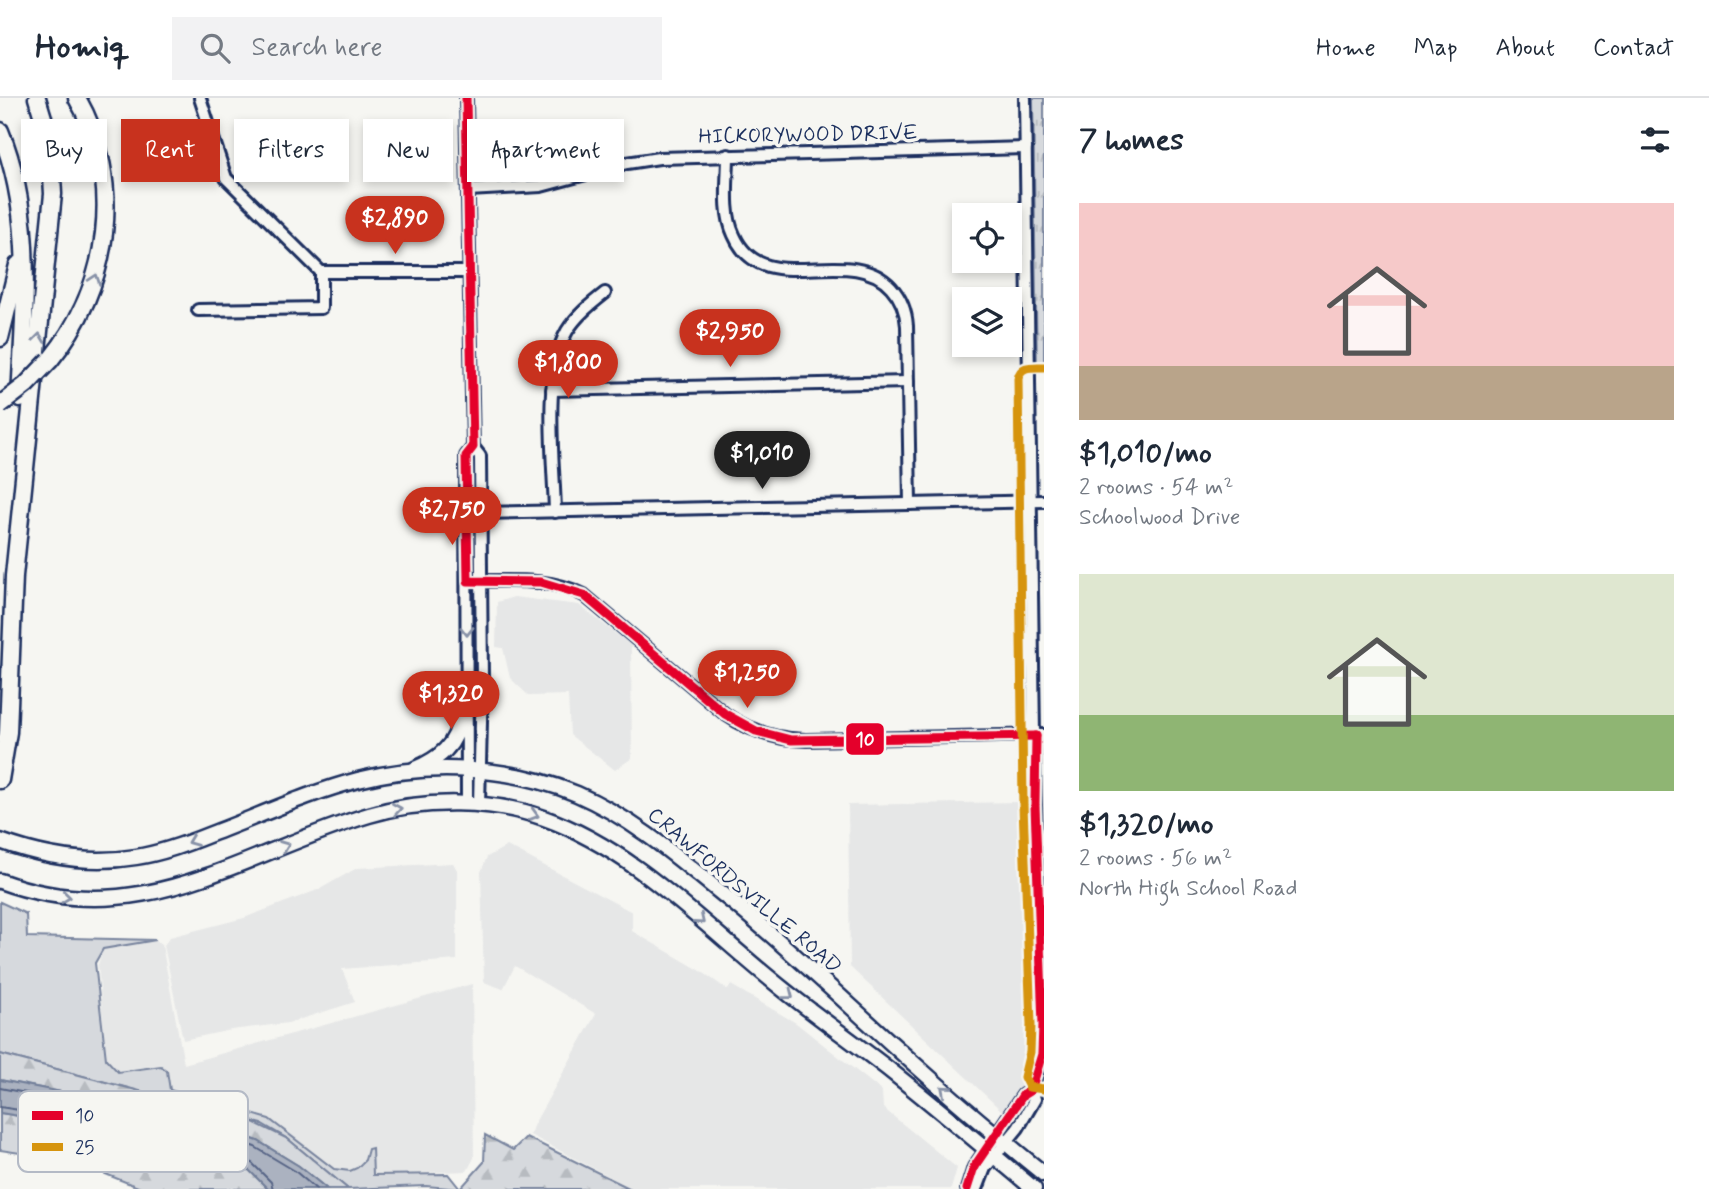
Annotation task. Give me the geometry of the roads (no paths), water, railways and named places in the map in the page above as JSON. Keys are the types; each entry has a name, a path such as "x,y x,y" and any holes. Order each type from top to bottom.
{"highway":[{"path":"0,780 8,733 14,576 53,194 50,141 37,98"},
{"path":"0,405 26,385 50,360 76,323 99,264 105,233 105,193 101,158 77,98"},
{"path":"0,131 17,181 26,259 14,576"},
{"path":"0,338 16,275 22,230"}],"main road":[{"path":"408,772 435,759 448,748 457,732 461,700 467,692"},
{"name":"CRAWFORDSVILLE ROAD","path":"0,841 61,858 134,858 182,845 350,782 408,772 474,770 520,777 576,793 640,829 783,944 920,1069 1044,1174"},
{"path":"0,881 51,895 112,898 153,893 182,885 368,815 415,806 473,804 542,817 583,834 624,858 779,987 891,1071 1034,1189"}],"street":[{"path":"200,98 226,178 321,272 469,272"},
{"path":"466,98 473,447 480,456 480,581 473,804"},
{"path":"967,1189 970,1175 1001,1139 1023,1095 1031,1090 1042,1054 1041,920 1035,806 1040,736 1038,502 1030,379 1025,98"},
{"name":"HICKORYWOOD DRIVE","path":"468,190 541,186 635,161 659,158 1026,148"},
{"path":"728,155 729,220 740,246 754,259 772,268 851,268 870,272 884,281 900,299 905,314 910,504"},
{"path":"198,310 321,308 321,272"},
{"path":"555,512 552,390 557,356 568,330 583,311 605,293"},
{"path":"1030,379 1044,379"},
{"path":"552,390 908,382"},
{"path":"473,447 466,456 467,692 474,770"},
{"path":"480,513 1038,502"},
{"path":"468,581 538,580 558,584 584,595 724,714 741,725 767,735 806,740 1040,736"},
{"path":"976,1189 990,1153"}],"water":[{"path":"0,1080 56,1091 18,1091 18,1116 0,1113"},
{"path":"248,1138 299,1166 327,1189 268,1189 248,1169"}]}
